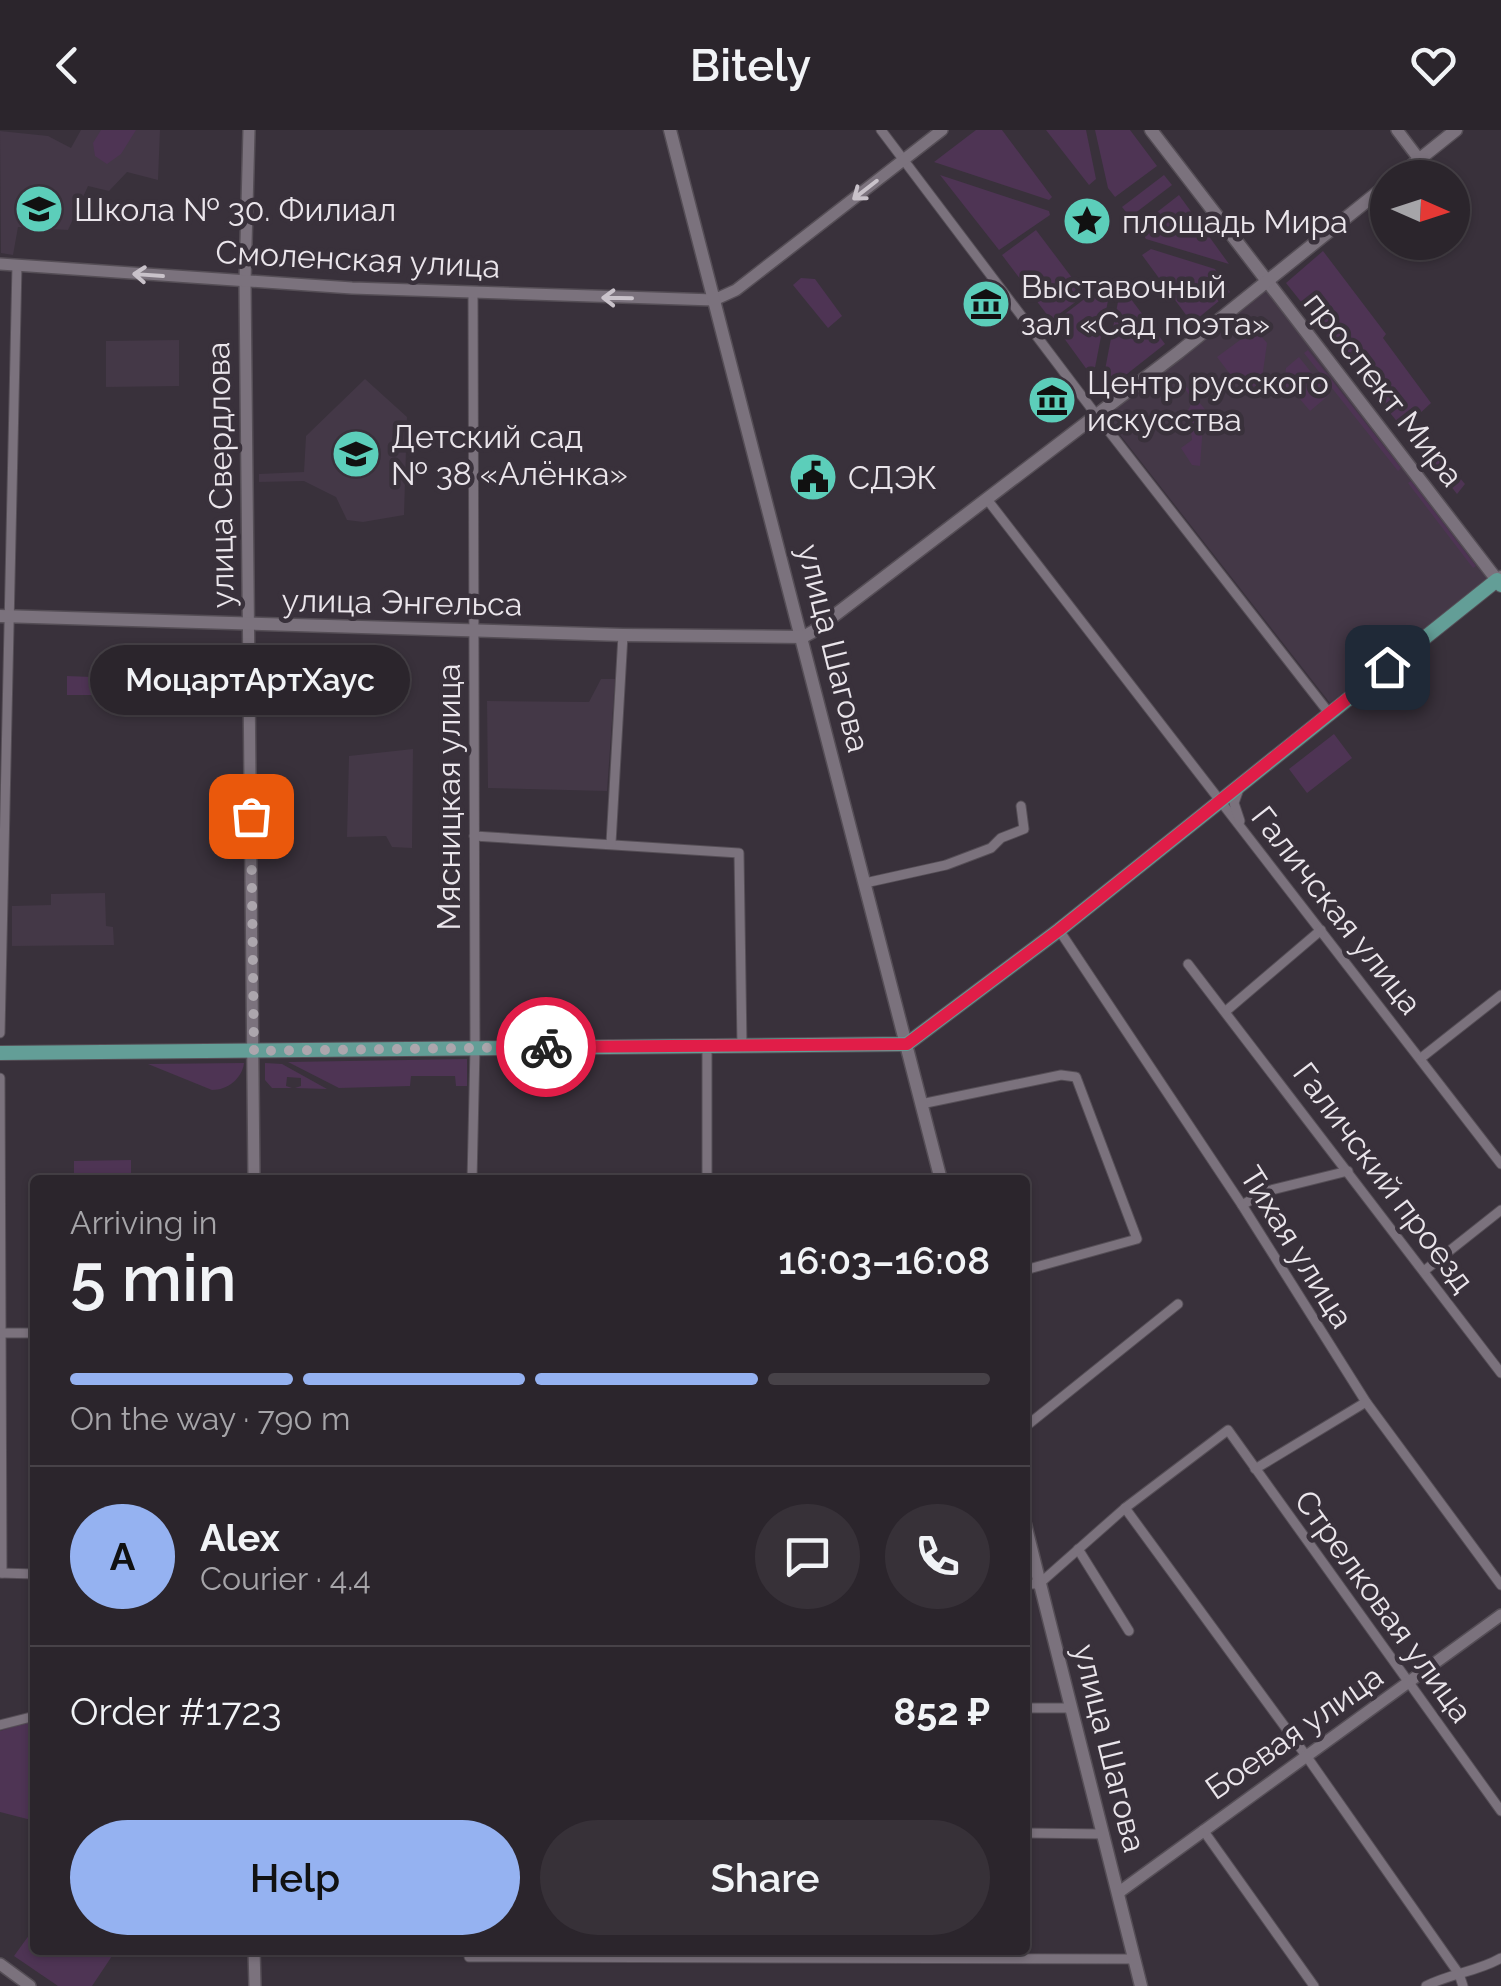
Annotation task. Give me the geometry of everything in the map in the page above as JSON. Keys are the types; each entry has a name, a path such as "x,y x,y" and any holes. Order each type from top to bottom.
{"main road":[{"name":"улица Шагова","path":"670,130 940,1175"},
{"name":"проспект Мира","path":"1151,130 1500,581"},
{"path":"1419,159 1456,130"},
{"path":"802,637 1097,416 1370,199"},
{"path":"0,1053 907,1044 1059,930 1248,776 1500,581"},
{"name":"улица Энгельса","path":"5,616 802,637"},
{"name":"улица Шагова","path":"1032,1584 1074,1708 1142,1986"}],"street":[{"name":"улица Свердлова","path":"249,130 245,282 254,1175"},
{"path":"881,130 1097,416 1329,712"},
{"path":"714,300 736,290 942,130"},
{"path":"1397,130 1419,159"},
{"name":"Смоленская улица","path":"0,264 473,294 714,300"},
{"path":"0,1033 5,616 17,265"},
{"name":"Мясницкая улица","path":"472,1175 473,294"},
{"name":"Галичская улица","path":"986,498 1501,1164"},
{"path":"611,843 623,635"},
{"path":"1246,833 1234,803 1248,776"},
{"path":"865,882 946,866 991,848 1002,838 1024,829 1021,806"},
{"path":"474,836 739,853 742,1046"},
{"name":"Тихая улица","path":"1059,930 1366,1402 1501,1585"},
{"path":"1226,1011 1320,930"},
{"name":"Галичский проезд","path":"1188,964 1501,1373"},
{"path":"1422,1058 1501,995"},
{"path":"707,1046 707,1175"},
{"path":"921,1104 1061,1075 1076,1077 1137,1239 1030,1269"},
{"path":"0,1078 1,1573 30,1574"},
{"path":"1242,1206 1267,1191 1348,1171"},
{"path":"1424,1271 1501,1210"},
{"path":"1030,1423 1178,1304"},
{"path":"2,1333 30,1332"},
{"path":"1255,1469 1366,1402"},
{"name":"Стрелковая улица","path":"1126,1508 1228,1430 1501,1811"},
{"path":"1032,1584 1126,1508 1307,1756 1459,1974 1462,1986"},
{"path":"1078,1550 1129,1631"},
{"name":"Боевая улица","path":"1118,1893 1501,1615"},
{"path":"1030,1708 1074,1708"},
{"path":"0,1725 30,1717"},
{"path":"1203,1830 1314,1986"},
{"path":"1030,1834 1104,1834"},
{"path":"254,1955 254,1986"},
{"path":"468,1955 627,1955"},
{"path":"926,1955 1134,1960"},
{"path":"1426,1986 1480,1970 1501,1958"},
{"path":"0,1964 30,1986"}],"shaded area":[{"name":"Школа № 30. Филиал","path":"81,130 160,130 158,180 127,172 109,191 88,186 68,230 18,227 13,255 1,253 0,131 48,136 71,148"},
{"path":"101,130 136,130 121,154 107,164 95,156 93,143"},
{"path":"976,130 1002,130 1052,197 1049,200 934,162"},
{"path":"1046,130 1086,130 1096,179 1089,185"},
{"path":"1095,130 1130,130 1157,166 1115,197 1108,188"},
{"path":"940,175 1049,211 1050,215 999,250"},
{"path":"1164,175 1172,185 1130,217 1122,207"},
{"path":"1179,195 1229,264 1146,239 1138,227"},
{"path":"1036,230 1085,295 1051,320 1002,255"},
{"path":"1151,249 1215,269 1230,292 1192,323 1142,255"},
{"path":"1323,251 1386,334 1383,338 1431,403 1403,429 1286,283"},
{"path":"801,278 815,279 842,316 828,328 793,285"},
{"path":"1108,281 1111,285 1093,378 1053,323"},
{"path":"1121,286 1165,344 1113,385 1104,375"},
{"path":"1266,291 1488,579 1330,703 1106,417"},
{"path":"1255,329 1267,343 1261,386 1239,386 1217,357"},
{"path":"179,340 179,386 106,387 106,341"},
{"path":"1308,350 1401,468 1398,471 1304,353"},
{"path":"1299,357 1329,395 1310,411 1294,392 1284,389 1286,368"},
{"path":"1174,372 1208,413 1203,424 1200,466 1192,465 1181,448 1192,440 1188,410 1193,401"},
{"name":"Детский сад № 38 «Алёнка»","path":"365,379 407,417 404,515 363,522 347,520 336,497 304,481 259,482 259,474 304,472 306,436"},
{"path":"1440,455 1465,484 1457,494 1431,461"},
{"path":"1411,481 1476,566 1473,568 1408,483"},
{"path":"67,676 92,677 91,695 67,695"},
{"path":"601,679 615,679 607,791 488,788 487,701 589,702"},
{"path":"1334,734 1352,758 1307,793 1289,769"},
{"path":"413,749 412,848 392,847 386,836 347,837 349,756"},
{"path":"105,893 106,926 113,927 114,945 12,946 12,906 51,905 51,894"},
{"path":"467,1059 467,1086 456,1086 455,1076 411,1076 410,1086 339,1088 288,1062"},
{"path":"244,1063 233,1082 212,1090 148,1064"},
{"path":"265,1063 282,1064 327,1089 295,1088 301,1086 301,1078 287,1077 286,1086 292,1088 272,1088 265,1080"},
{"path":"131,1160 131,1175 74,1175 74,1161"},
{"path":"30,1722 30,1820 0,1812 0,1731"},
{"path":"30,1934 30,1955 113,1955 92,1986 58,1986 14,1956"}],"way so far":[{"path":"251,816 254,1051 546,1047"}],"place":[{"name":"Школа № 30. Филиал","path":"39,209"},
{"name":"площадь Мира","path":"1087,221"},
{"name":"Выставочный зал «Сад поэта»","path":"986,304"},
{"name":"Центр русского искусства","path":"1052,400"},
{"name":"Детский сад № 38 «Алёнка»","path":"356,454"},
{"name":"СДЭК","path":"813,477"},
{"name":"МоцартАртХаус","path":"251,816"}],"route":[{"path":"546,1047 907,1044 1059,930 1387,667"}]}
